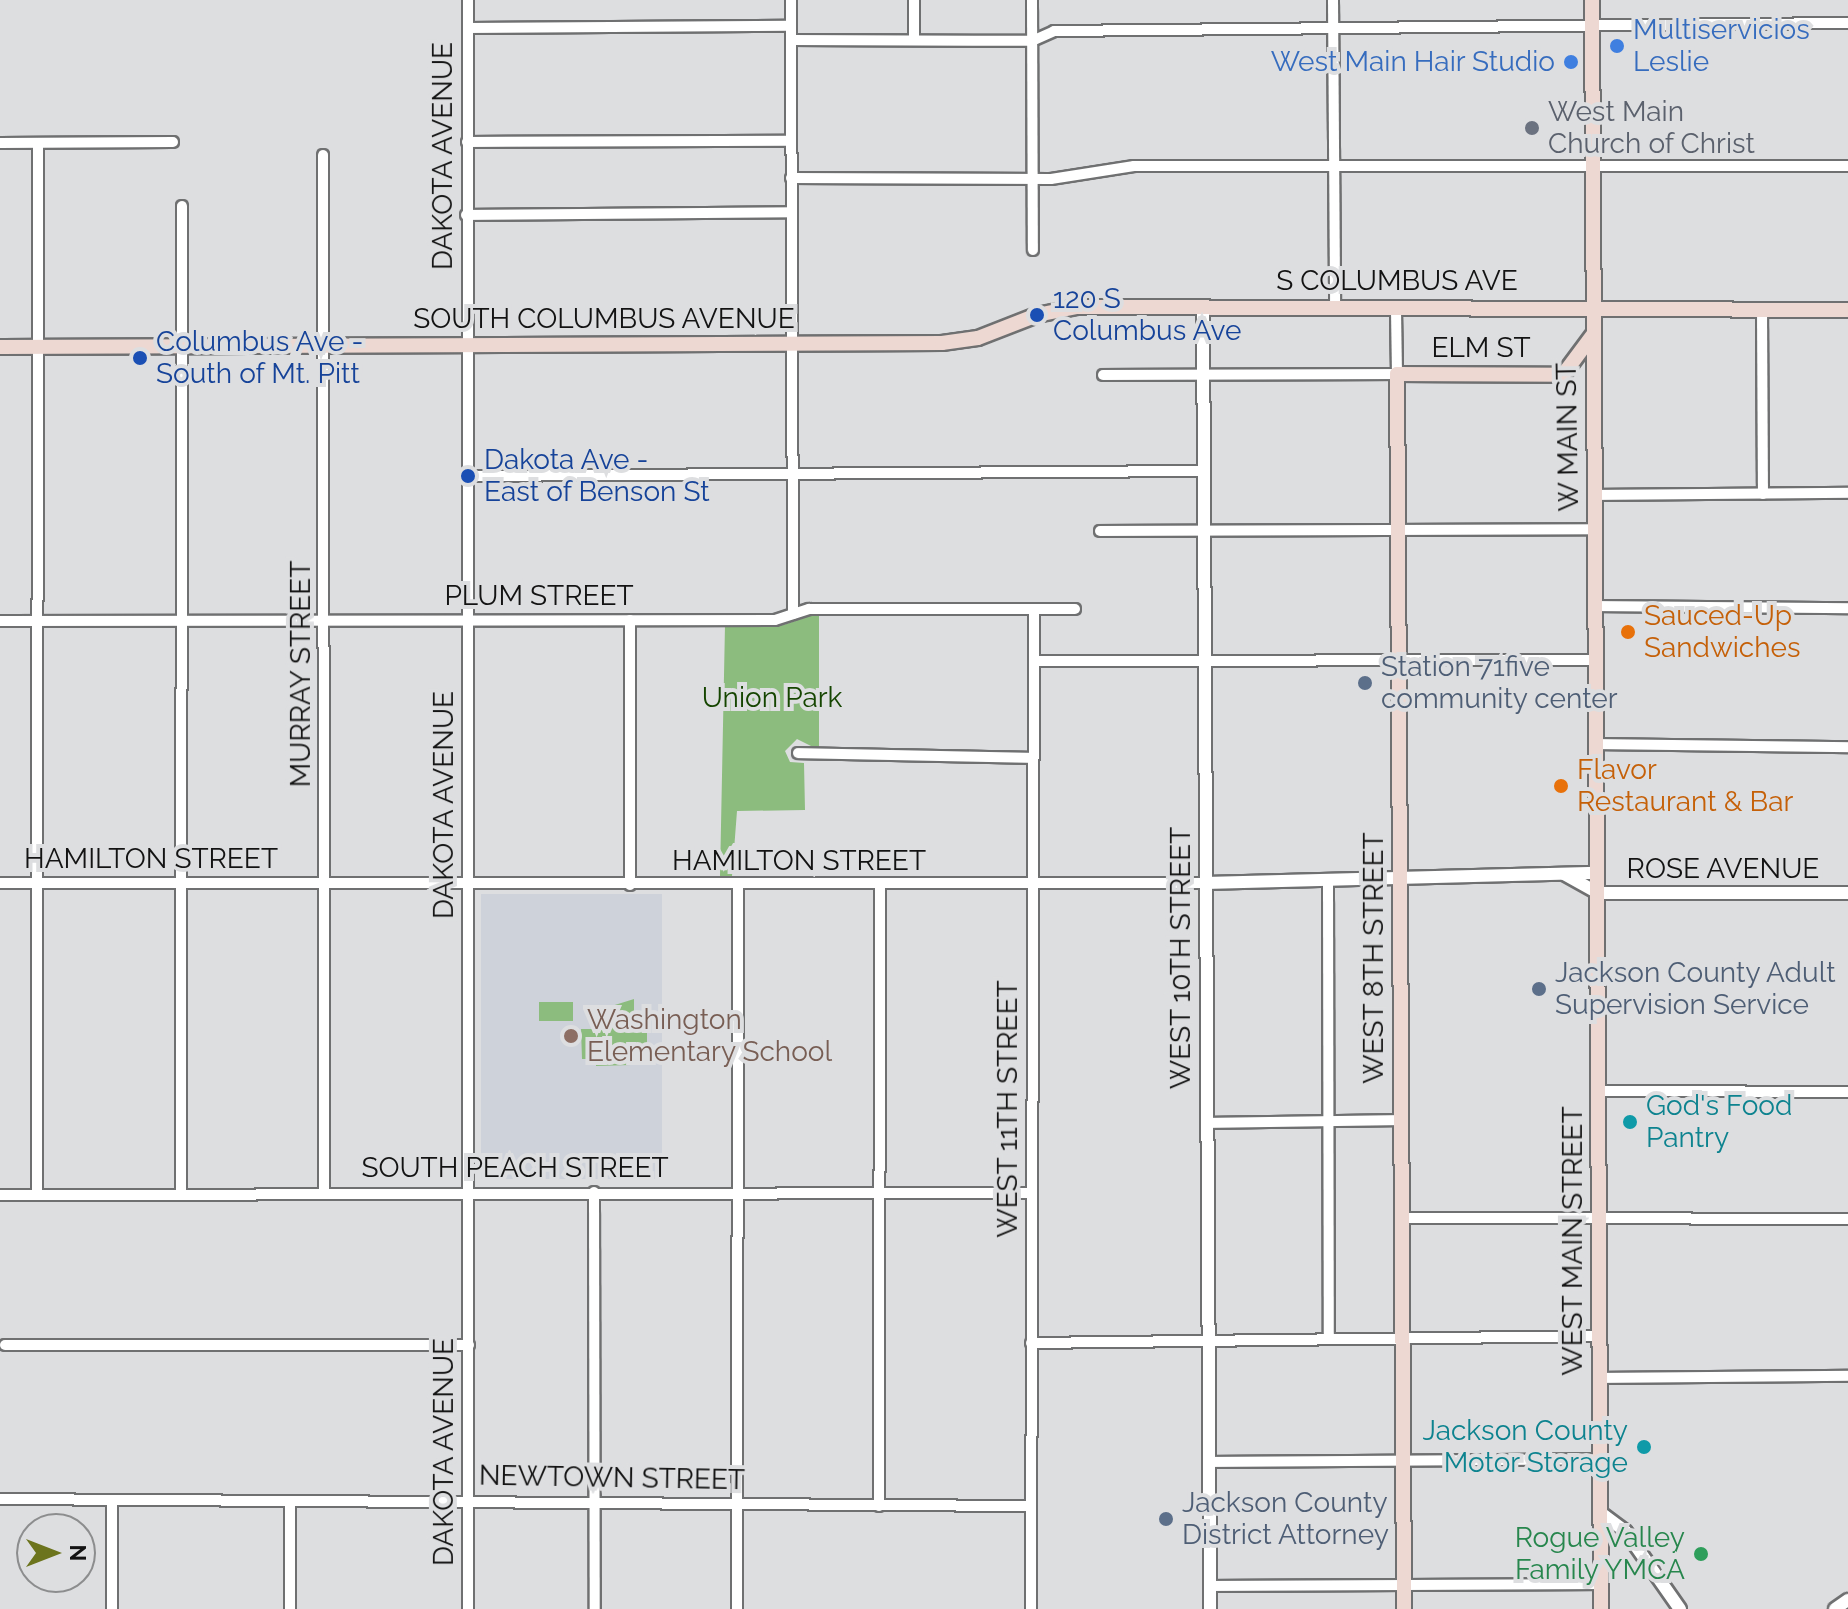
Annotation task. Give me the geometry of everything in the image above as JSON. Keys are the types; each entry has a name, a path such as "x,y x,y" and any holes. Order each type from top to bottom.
{"main road":[{"name":"W MAIN ST","path":"1592,0 1590,163 1598,873"},
{"name":"SOUTH COLUMBUS AVENUE","path":"0,347 942,343 978,338 1053,310 1203,307"},
{"name":"S COLUMBUS AVE","path":"1203,307 1848,310"},
{"name":"ELM ST","path":"1397,374 1563,375 1592,336"},
{"name":"WEST 8TH STREET","path":"1397,374 1404,1609"},
{"path":"1563,375 1581,379 1593,391"},
{"name":"WEST MAIN STREET","path":"1598,873 1601,1609"}],"street":[{"name":"DAKOTA AVENUE","path":"468,0 468,1609"},
{"path":"791,0 793,614"},
{"path":"914,0 914,40"},
{"path":"1032,0 1033,250"},
{"path":"1333,0 1335,307"},
{"path":"791,40 1032,41 1054,31 1592,30 1611,23 1848,23"},
{"path":"468,28 791,26"},
{"path":"467,142 791,141"},
{"path":"0,143 173,142"},
{"path":"37,1195 38,143"},
{"name":"MURRAY STREET","path":"323,155 324,1192"},
{"path":"791,178 1067,178 1119,166 1590,163 1848,166"},
{"path":"181,1194 182,206"},
{"path":"466,215 790,212"},
{"name":"WEST 10TH STREET","path":"1203,307 1210,1609"},
{"name":"WEST 8TH STREET","path":"1396,307 1397,374"},
{"path":"1762,310 1763,494"},
{"path":"1103,375 1397,374"},
{"path":"468,476 791,471 1203,471"},
{"path":"1595,495 1848,493"},
{"path":"1100,531 1596,529"},
{"path":"1596,606 1848,608"},
{"name":"PLUM STREET","path":"0,621 775,620 809,609 1075,609"},
{"name":"WEST 11TH STREET","path":"1031,1609 1034,609"},
{"path":"630,620 630,885"},
{"path":"1034,661 1596,660"},
{"path":"1597,744 1848,747"},
{"path":"798,753 1033,758"},
{"name":"HAMILTON STREET","path":"0,883 1033,885 1328,882 1399,877 1598,873"},
{"path":"1564,874 1598,893"},
{"path":"1328,882 1329,1337"},
{"path":"737,1609 738,885"},
{"path":"879,1506 880,885"},
{"name":"ROSE AVENUE","path":"1598,893 1848,893"},
{"path":"1599,1091 1848,1092"},
{"path":"1207,1123 1400,1120"},
{"path":"594,1192 595,1609"},
{"name":"SOUTH PEACH STREET","path":"0,1195 1031,1193"},
{"path":"1402,1218 1848,1219"},
{"path":"1031,1343 1600,1336"},
{"path":"5,1345 469,1345"},
{"path":"1599,1378 1848,1376"},
{"path":"1209,1462 1600,1459"},
{"name":"NEWTOWN STREET","path":"0,1499 1031,1506"},
{"path":"112,1500 112,1609"},
{"path":"290,1501 290,1609"},
{"path":"1601,1513 1626,1532 1680,1609"},
{"path":"1210,1586 1601,1584"},
{"path":"1835,1609 1848,1600"}],"shaded area":[{"name":"Washington Elementary School","path":"481,894 662,894 662,1179 481,1179"}],"green space":[{"name":"Union Park","path":"819,613 819,750 797,739 785,751 790,762 804,763 805,810 737,811 732,876 720,876 725,625 783,625"},
{"path":"634,999 634,1011 647,1011 647,1044 642,1056 631,1065 596,1066 596,1059 582,1059 581,1029 602,1029 602,1009"},
{"path":"539,1002 573,1002 573,1021 539,1021"}],"place":[{"name":"Multiservicios Leslie","path":"1617,46"},
{"name":"West Main Hair Studio","path":"1571,62"},
{"name":"West Main Church of Christ","path":"1532,128"},
{"name":"120 S Columbus Ave","path":"1037,315"},
{"name":"Columbus Ave - South of Mt. Pitt","path":"140,358"},
{"name":"Dakota Ave - East of Benson St","path":"468,476"},
{"name":"Sauced-Up Sandwiches","path":"1628,632"},
{"name":"Station 71five community center","path":"1365,683"},
{"name":"Flavor Restaurant & Bar","path":"1561,786"},
{"name":"Jackson County Adult Supervision Service","path":"1539,989"},
{"name":"Washington Elementary School","path":"571,1036"},
{"name":"God's Food Pantry","path":"1630,1122"},
{"name":"Jackson County Motor Storage","path":"1644,1447"},
{"name":"Jackson County District Attorney","path":"1166,1519"},
{"name":"Rogue Valley Family YMCA","path":"1701,1554"}]}
